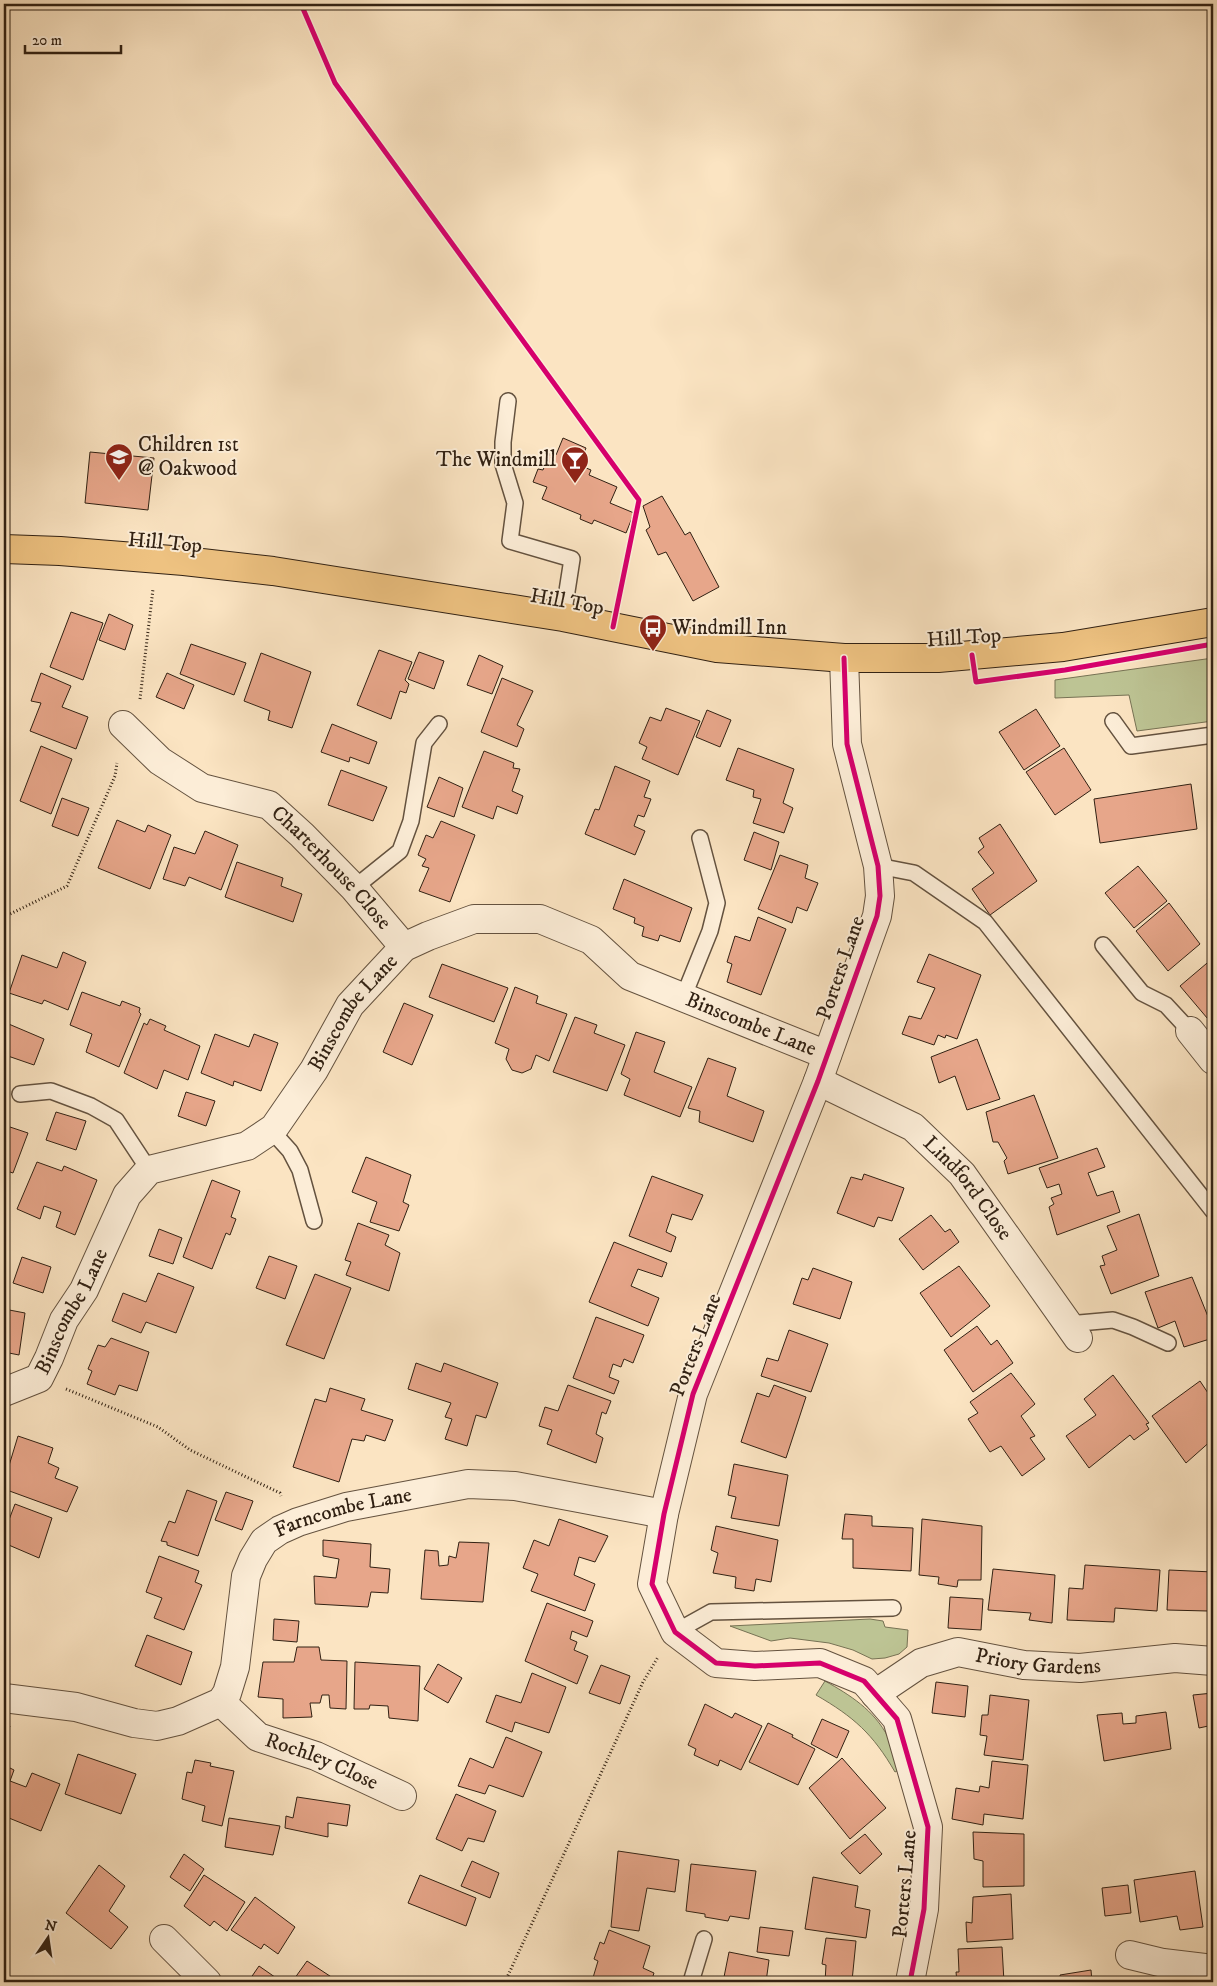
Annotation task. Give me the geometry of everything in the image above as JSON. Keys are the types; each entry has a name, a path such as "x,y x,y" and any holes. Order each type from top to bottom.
{"main road":[{"name":"Hill Top","path":"4,549 156,558 273,571 563,617 717,648 844,658 938,658 1063,646 1213,622"}],"street":[{"name":"Porters Lane","path":"844,658 847,744 878,866 880,896 877,916 818,1081 693,1394 664,1514 652,1584 675,1632 716,1663 755,1666 820,1663 864,1681 898,1718 928,1827 924,1909 910,1982"},
{"name":"Charterhouse Close","path":"125,727 160,760 202,788 269,805 302,835 354,888 404,947"},
{"name":"Binscombe Lane","path":"4,1392 39,1378 64,1320 84,1290 127,1195 149,1170 247,1146 274,1128 314,1070 350,1005 404,947 474,919 540,919 591,940 630,976 827,1055"},
{"path":"1190,1030 1213,1060"},
{"name":"Lindford Close","path":"818,1081 913,1127 962,1174 1073,1331"},
{"name":"Farncombe Lane","path":"221,1702 235,1667 246,1576 253,1559 264,1541 280,1530 298,1522 346,1506 468,1484 515,1486 664,1514"},
{"name":"Priory Gardens","path":"875,1694 921,1663 958,1652 1024,1665 1080,1668 1175,1658 1213,1661"},
{"path":"4,1698 76,1707 157,1726 178,1721 221,1702"},
{"name":"Rochley Close","path":"221,1702 258,1737 316,1756 402,1796"},
{"path":"164,1939 207,1982"},
{"path":"1130,1955 1163,1963 1213,1969"}],"lane":[{"path":"508,401 503,442 503,464 516,503 510,541 572,560 563,617"},
{"path":"1113,721 1131,746 1213,735"},
{"path":"354,888 400,851 411,821 424,743 439,724"},
{"path":"683,998 710,931 717,903 700,838"},
{"path":"878,866 914,873 985,922 1213,1211"},
{"path":"1103,945 1142,993 1166,1005 1190,1030"},
{"path":"20,1094 51,1092 90,1106 116,1120 149,1170"},
{"path":"271,1130 290,1152 300,1170 314,1220"},
{"path":"1073,1331 1112,1320 1133,1327 1168,1343"},
{"path":"675,1632 712,1612 893,1608"},
{"path":"691,1982 704,1939"}],"path":[{"path":"4,917 67,886 114,776 125,727 138,712 156,558"},
{"path":"39,1378 158,1426 190,1450 280,1493 298,1522"},
{"path":"505,1982 643,1682 675,1632"}],"green space":[{"path":"1213,658 1213,721 1137,731 1129,695 1055,698 1055,680"},
{"path":"870,1619 883,1621 885,1627 908,1630 907,1647 899,1654 872,1659 853,1650 829,1643 790,1638 771,1641 730,1626"},
{"path":"825,1681 861,1704 876,1719 890,1741 899,1770 895,1772 879,1747 862,1728 841,1711 816,1695"}],"building":[{"name":"The Windmill","path":"563,438 586,448 579,465 591,470 589,475 617,487 610,503 634,513 626,533 594,520 592,524 580,519 581,515 542,499 547,487 533,482 538,469 543,470 550,453 556,455"},
{"name":"Children 1st @ Oakwood","path":"90,452 154,458 148,510 85,503"},
{"path":"662,496 685,535 690,532 719,587 693,601 666,552 658,555 646,530 650,527 643,506"},
{"path":"71,612 103,623 83,680 50,667"},
{"path":"109,614 133,625 125,650 99,640"},
{"path":"191,644 246,663 234,695 180,674"},
{"path":"379,650 412,662 405,680 409,684 406,693 400,691 391,719 357,705"},
{"path":"419,652 444,661 434,689 408,679"},
{"path":"261,653 311,672 292,728 268,720 270,711 244,701"},
{"path":"479,655 503,666 492,694 467,685"},
{"path":"41,673 71,686 62,707 88,717 76,749 30,731 41,703 31,701"},
{"path":"167,673 194,685 184,709 156,697"},
{"path":"502,678 533,691 517,725 524,729 517,747 481,732"},
{"path":"666,708 700,721 678,775 642,759 647,747 639,743 650,717 661,721"},
{"path":"1036,709 1060,746 1024,770 999,732"},
{"path":"707,710 731,720 720,747 696,737"},
{"path":"332,724 377,742 369,764 350,757 349,762 321,752"},
{"path":"41,746 72,759 51,814 20,801"},
{"path":"738,748 794,769 783,803 793,808 784,833 753,823 761,799 753,797 754,790 726,780"},
{"path":"1064,748 1091,790 1055,815 1026,772"},
{"path":"484,751 514,763 513,768 520,769 512,791 523,796 517,814 497,806 493,819 462,807"},
{"path":"615,766 650,781 644,797 651,799 644,817 638,815 634,826 645,831 635,855 585,834 595,809 599,810"},
{"path":"341,770 387,787 373,821 328,805"},
{"path":"439,777 463,788 454,817 427,807"},
{"path":"1191,784 1197,829 1100,843 1094,799"},
{"path":"62,798 89,808 78,836 52,826"},
{"path":"117,820 145,832 148,825 171,835 150,889 98,868"},
{"path":"441,821 475,835 450,902 419,891 429,868 422,866 426,859 418,855 426,835 433,838"},
{"path":"1000,824 1037,881 990,915 972,889 994,873 978,852 984,847 979,838"},
{"path":"205,831 238,845 221,890 189,877 185,886 163,879 174,847 195,854"},
{"path":"754,832 779,842 771,870 744,860"},
{"path":"780,855 808,865 805,878 818,883 807,911 797,907 792,923 758,909"},
{"path":"237,862 283,878 281,886 302,894 293,922 225,897"},
{"path":"1138,866 1167,901 1134,928 1105,893"},
{"path":"624,879 692,908 680,942 660,935 658,941 642,936 644,927 634,923 635,918 613,909"},
{"path":"1169,903 1200,944 1168,971 1136,931"},
{"path":"758,917 786,929 761,995 727,982 732,964 727,962 735,936 750,941"},
{"path":"63,952 86,962 68,1010 44,1000 42,1004 9,993 22,955 57,968"},
{"path":"929,954 981,975 957,1039 946,1035 945,1038 938,1035 934,1045 902,1034 909,1016 921,1019 935,988 917,982"},
{"path":"1213,958 1213,1025 1180,986"},
{"path":"442,964 508,988 494,1022 429,997"},
{"path":"515,987 538,996 536,1003 567,1014 549,1061 536,1055 531,1069 522,1073 512,1070 506,1059 509,1049 495,1043"},
{"path":"82,992 120,1006 122,1001 140,1008 139,1012 141,1014 119,1067 86,1052 92,1034 70,1025"},
{"path":"404,1003 433,1015 412,1065 383,1052"},
{"path":"575,1017 597,1025 594,1033 625,1045 607,1091 553,1072"},
{"path":"150,1019 166,1026 164,1030 200,1046 188,1080 164,1070 157,1089 124,1073 144,1023 147,1025"},
{"path":"4,1022 44,1039 34,1065 5,1055"},
{"path":"636,1032 665,1042 654,1072 692,1087 680,1117 624,1095 630,1079 621,1074"},
{"path":"215,1034 249,1047 254,1034 278,1043 261,1091 234,1081 233,1086 201,1073"},
{"path":"977,1039 1000,1099 967,1110 955,1076 939,1083 931,1057"},
{"path":"708,1058 736,1068 727,1096 764,1111 753,1142 699,1122 700,1111 688,1108"},
{"path":"186,1092 215,1101 206,1126 178,1116"},
{"path":"1034,1095 1058,1158 1008,1174 1004,1161 1007,1158 998,1142 993,1142 986,1112"},
{"path":"56,1112 86,1121 76,1150 46,1140"},
{"path":"4,1125 28,1133 13,1173 4,1170"},
{"path":"1097,1148 1105,1167 1088,1173 1097,1196 1113,1191 1120,1212 1057,1235 1049,1207 1054,1204 1051,1198 1062,1194 1059,1184 1047,1188 1039,1168"},
{"path":"366,1157 411,1175 403,1202 409,1205 399,1231 370,1222 377,1202 352,1192"},
{"path":"37,1162 62,1171 64,1166 97,1180 75,1235 56,1227 61,1212 44,1206 40,1219 17,1209"},
{"path":"864,1174 904,1188 892,1221 878,1217 874,1227 837,1213 851,1177 862,1180"},
{"path":"652,1176 703,1195 692,1220 672,1214 666,1232 676,1237 671,1252 629,1236"},
{"path":"212,1180 240,1191 231,1217 236,1219 230,1235 226,1233 212,1269 183,1257"},
{"path":"1139,1214 1159,1276 1111,1294 1100,1266 1105,1265 1102,1256 1117,1250 1107,1226"},
{"path":"931,1215 945,1232 950,1229 959,1242 923,1270 899,1239"},
{"path":"358,1223 389,1235 385,1245 400,1253 389,1291 346,1275 351,1262 345,1260"},
{"path":"159,1229 182,1238 173,1264 149,1256"},
{"path":"614,1242 667,1263 662,1277 638,1269 631,1286 659,1298 648,1326 589,1302"},
{"path":"269,1256 297,1266 285,1299 256,1288"},
{"path":"22,1257 51,1267 43,1293 13,1283"},
{"path":"959,1266 990,1306 951,1337 920,1293"},
{"path":"813,1268 852,1282 840,1319 793,1304 802,1278 808,1280"},
{"path":"158,1273 194,1287 176,1333 146,1322 141,1333 112,1321 123,1293 146,1302"},
{"path":"315,1274 351,1288 324,1359 286,1345"},
{"path":"1192,1277 1213,1329 1213,1338 1184,1347 1175,1321 1158,1328 1145,1292"},
{"path":"4,1309 25,1313 19,1355 4,1352"},
{"path":"596,1317 644,1335 633,1363 624,1359 621,1367 613,1364 609,1377 619,1381 614,1394 573,1378"},
{"path":"977,1326 991,1345 997,1340 1013,1363 973,1392 944,1350"},
{"path":"789,1330 828,1344 811,1392 761,1376 767,1358 778,1361"},
{"path":"111,1338 149,1352 137,1391 119,1385 115,1395 87,1384 92,1371 88,1369 98,1345 105,1347"},
{"path":"416,1363 441,1372 444,1363 498,1383 486,1418 476,1415 467,1446 445,1439 452,1419 445,1417 451,1403 408,1389"},
{"path":"1011,1373 1035,1404 1021,1416 1035,1436 1030,1438 1045,1459 1022,1476 1001,1446 990,1452 968,1419 978,1413 970,1402"},
{"path":"1113,1375 1149,1423 1146,1424 1149,1429 1134,1440 1130,1435 1089,1468 1066,1436 1096,1415 1084,1399"},
{"path":"1200,1381 1210,1396 1213,1393 1213,1439 1186,1463 1152,1416"},
{"path":"568,1385 611,1401 606,1414 602,1412 596,1434 603,1438 596,1463 547,1444 552,1430 539,1426 545,1407 558,1411"},
{"path":"774,1385 806,1397 786,1458 741,1442 757,1393 769,1397"},
{"path":"330,1388 365,1399 361,1410 393,1420 385,1441 366,1435 364,1441 352,1439 339,1482 293,1467 315,1399 326,1402"},
{"path":"18,1436 53,1448 48,1463 59,1468 55,1478 78,1487 67,1512 4,1489 4,1482"},
{"path":"734,1464 788,1475 779,1526 731,1518 736,1497 728,1495"},
{"path":"187,1490 217,1501 198,1556 161,1541 169,1521 175,1523"},
{"path":"226,1492 253,1501 242,1530 215,1520"},
{"path":"15,1504 52,1518 39,1558 4,1543 4,1533"},
{"path":"845,1514 872,1516 872,1526 913,1528 911,1571 853,1568 853,1539 842,1539"},
{"path":"559,1519 608,1536 595,1562 579,1557 574,1575 595,1584 585,1611 531,1591 538,1574 523,1568 534,1540 549,1546"},
{"path":"922,1519 982,1526 981,1580 958,1580 957,1587 938,1584 939,1577 919,1575"},
{"path":"716,1526 778,1540 771,1582 756,1579 754,1591 735,1588 736,1577 713,1573 718,1553 711,1550"},
{"path":"323,1540 371,1544 370,1567 390,1569 388,1593 371,1592 368,1607 315,1604 314,1576 336,1578 339,1559 323,1556"},
{"path":"459,1542 489,1543 483,1602 421,1599 425,1550 438,1551 439,1566 448,1565 449,1556 456,1558"},
{"path":"159,1556 199,1571 195,1582 202,1585 184,1630 154,1618 162,1598 146,1592"},
{"path":"1085,1565 1160,1570 1157,1611 1115,1608 1114,1622 1067,1620 1069,1588 1083,1589"},
{"path":"993,1569 1055,1575 1052,1623 1029,1620 1031,1613 988,1610"},
{"path":"1169,1570 1213,1572 1213,1619 1209,1618 1208,1611 1167,1610"},
{"path":"950,1597 983,1599 981,1630 948,1628"},
{"path":"547,1603 593,1621 587,1637 572,1631 570,1639 577,1642 574,1650 588,1656 577,1684 525,1661"},
{"path":"274,1619 299,1621 297,1642 273,1640"},
{"path":"147,1635 192,1652 181,1685 135,1666"},
{"path":"297,1647 319,1647 321,1660 347,1661 346,1709 330,1708 329,1695 322,1695 320,1703 310,1703 312,1717 283,1718 283,1699 258,1697 263,1662 294,1662"},
{"path":"355,1662 420,1666 418,1721 389,1718 388,1706 370,1705 369,1709 354,1709"},
{"path":"438,1664 462,1678 448,1703 424,1689"},
{"path":"601,1665 630,1676 620,1704 589,1693"},
{"path":"532,1673 566,1687 549,1733 515,1722 512,1732 486,1722 496,1695 521,1703"},
{"path":"936,1682 968,1686 965,1717 932,1713"},
{"path":"1213,1693 1213,1725 1199,1728 1193,1695"},
{"path":"990,1695 1029,1700 1023,1760 984,1755 987,1736 980,1735 982,1715 988,1715"},
{"path":"705,1704 732,1718 735,1713 762,1726 741,1770 720,1760 718,1766 694,1755 696,1749 688,1745"},
{"path":"1166,1712 1171,1749 1104,1761 1097,1715 1122,1713 1123,1724 1136,1723 1136,1716"},
{"path":"822,1719 849,1731 837,1758 811,1744"},
{"path":"4,1723 10,1726 4,1741"},
{"path":"768,1723 793,1735 792,1737 815,1749 798,1785 749,1762"},
{"path":"506,1737 542,1752 523,1797 489,1785 485,1794 458,1786 470,1758 493,1768"},
{"path":"78,1754 136,1774 121,1814 65,1794"},
{"path":"842,1758 886,1808 850,1839 809,1788"},
{"path":"195,1760 211,1763 210,1766 234,1771 222,1826 202,1821 205,1806 182,1799 187,1772 192,1773"},
{"path":"992,1761 1028,1765 1023,1819 984,1814 983,1825 952,1819 956,1788 979,1792 980,1786 989,1788"},
{"path":"4,1765 14,1770 10,1781 26,1787 32,1773 60,1784 41,1831 4,1816"},
{"path":"456,1794 496,1811 484,1842 468,1838 462,1851 436,1839"},
{"path":"297,1797 350,1805 347,1826 328,1823 328,1837 285,1828 286,1816 293,1818"},
{"path":"229,1818 280,1826 273,1855 225,1847"},
{"path":"973,1832 1024,1834 1024,1886 983,1887 983,1861 974,1859"},
{"path":"865,1834 882,1854 860,1874 841,1853"},
{"path":"618,1851 679,1860 675,1892 647,1888 639,1931 611,1927"},
{"path":"184,1854 204,1869 190,1891 170,1877"},
{"path":"472,1861 499,1873 490,1898 461,1886"},
{"path":"691,1864 756,1871 749,1919 730,1916 728,1921 686,1911"},
{"path":"99,1865 125,1886 109,1911 128,1927 111,1949 66,1913"},
{"path":"1195,1871 1203,1927 1180,1930 1177,1916 1140,1922 1134,1880"},
{"path":"204,1875 245,1902 227,1931 214,1921 210,1926 184,1906"},
{"path":"420,1875 476,1898 466,1926 408,1903"},
{"path":"813,1877 858,1886 855,1907 870,1910 866,1938 805,1929"},
{"path":"1128,1885 1131,1913 1105,1916 1102,1888"},
{"path":"1011,1894 1013,1939 967,1942 966,1922 972,1923 973,1897"},
{"path":"255,1897 295,1927 278,1954 264,1944 261,1949 231,1930"},
{"path":"760,1927 793,1931 789,1956 757,1952"},
{"path":"609,1930 650,1946 643,1968 654,1973 651,1982 592,1981 598,1961 594,1959 600,1942 604,1944"},
{"path":"826,1938 856,1941 852,1981 860,1982 825,1982 826,1965 822,1964"},
{"path":"1002,1947 1004,1982 957,1982 956,1972 959,1972 958,1949"},
{"path":"729,1952 769,1960 766,1982 723,1982"},
{"path":"307,1961 339,1982 292,1982"},
{"path":"259,1966 282,1982 248,1982"},
{"path":"1091,1970 1092,1982 1061,1982 1060,1975"}],"cycle path":[{"path":"301,4 335,83 639,500 613,627"},
{"path":"972,655 976,682 1065,670 1213,644"},
{"path":"844,658 847,744 878,866 880,896 877,916 818,1081 693,1394 664,1514 652,1584 675,1632 716,1663 755,1666 820,1663 864,1681 897,1719 928,1827 924,1909 910,1982"}],"place":[{"name":"Children 1st @ Oakwood","path":"119,481"},
{"name":"The Windmill","path":"575,484"},
{"name":"Windmill Inn","path":"653,652"}]}
